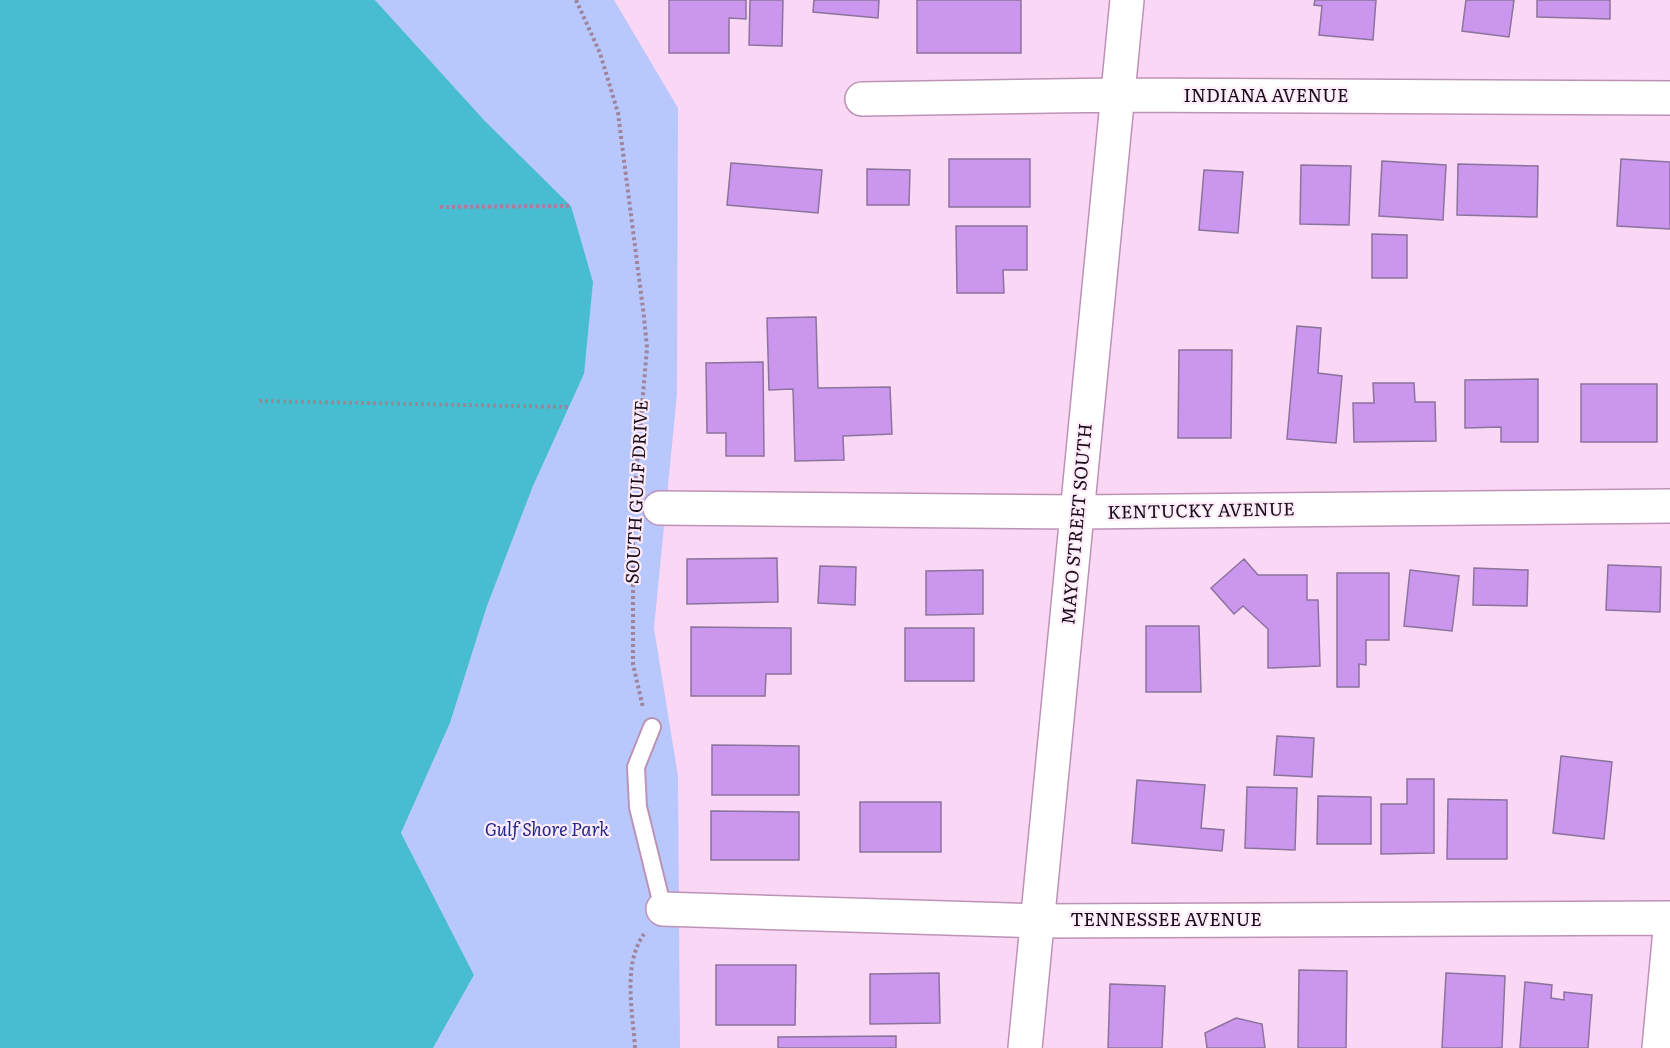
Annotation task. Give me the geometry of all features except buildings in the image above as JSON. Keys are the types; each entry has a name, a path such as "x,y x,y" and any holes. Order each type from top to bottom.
{"street":[{"name":"MAYO STREET SOUTH","path":"1025,1048 1128,0"},
{"name":"INDIANA AVENUE","path":"862,99 1118,95 1670,98"},
{"name":"KENTUCKY AVENUE","path":"643,506 1078,512 1670,506"},
{"name":"TENNESSEE AVENUE","path":"663,909 1039,921 1670,918"},
{"path":"1659,1048 1670,930"}],"lane":[{"path":"652,727 636,767 638,807 663,909"}],"path":[{"name":"SOUTH GULF DRIVE","path":"576,0 600,53 618,113 644,317 646,348 643,506 633,664 643,707 652,727"},
{"path":"440,207 571,206"},
{"path":"259,401 569,407"},
{"path":"635,1048 631,991 633,959 642,938 663,909"}],"green space":[{"name":"Gulf Shore Park","path":"375,0 614,0 678,108 677,394 654,628 678,776 680,1048 433,1048 474,975 401,833 450,723 487,606 533,486 584,374 571,206 484,120"}],"shaded area":[{"path":"0,0 375,0 484,120 571,206 593,282 584,374 533,486 487,606 450,723 401,833 474,975 433,1048 0,1048"}]}
